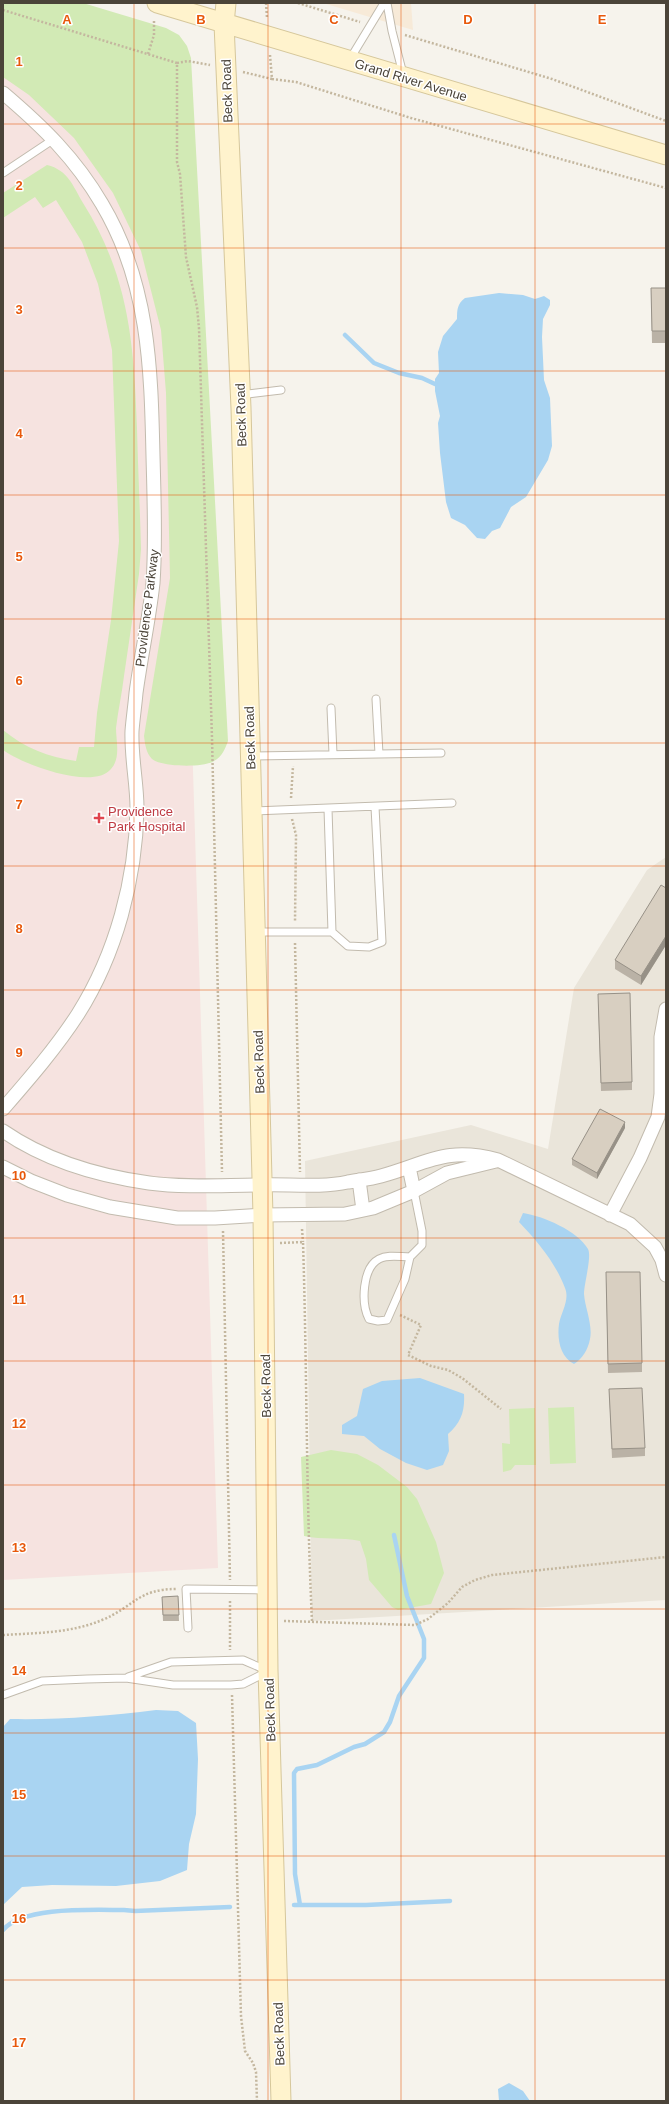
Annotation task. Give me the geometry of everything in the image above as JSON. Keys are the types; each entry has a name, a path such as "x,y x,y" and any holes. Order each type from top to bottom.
{"main road":[{"name":"Beck Road","path":"217,3 224,24"},
{"name":"Beck Road","path":"226,3 224,24 240,395 264,1243 268,1670 281,2101"},
{"name":"Grand River Avenue","path":"155,9 224,24 666,155"}],"street":[{"name":"Providence Parkway","path":"3,93 54,139 85,178 103,205 116,231 129,264 140,302 148,339 151,385 156,546 152,587 136,691 132,733 137,810 127,894 116,933 101,972 79,1013 48,1057 3,1110"},
{"path":"610,1216 662,1119 660,1094 660,1037 666,1009"},
{"path":"3,1131 17,1140 51,1157 73,1165 114,1177 150,1183 222,1185 323,1184 381,1176 438,1157 455,1154 476,1154 498,1160 610,1216 630,1224 655,1247 662,1260 666,1275"},
{"path":"3,1167 31,1181 67,1195 110,1207 177,1218 223,1218 263,1215 312,1216 345,1214 373,1208 414,1191 447,1173 498,1160"},
{"path":"409,1167 414,1191"},
{"path":"359,1180 363,1210"}],"lane":[{"path":"349,61 386,3"},
{"path":"386,3 404,78"},
{"path":"3,173 54,139"},
{"path":"240,395 281,390"},
{"path":"376,699 379,754"},
{"path":"331,708 333,754"},
{"path":"250,756 441,753"},
{"path":"252,811 452,803"},
{"path":"255,932 332,932 348,946 369,947 382,942 375,807"},
{"path":"328,809 332,932"},
{"path":"410,1257 386,1256 378,1259 368,1273 364,1289 364,1310 369,1319 378,1321 387,1320 406,1279 410,1257 422,1245 422,1231 414,1191"},
{"path":"188,1628 186,1589 268,1590"},
{"path":"126,1678 171,1662 230,1659 243,1660 268,1670"},
{"path":"3,1695 42,1681 126,1678 173,1685 243,1684 268,1670"}],"path":[{"path":"298,3 371,25"},
{"path":"148,54 154,35 155,9"},
{"path":"3,10 178,63 177,162 180,174 186,257 199,320 212,738 222,1185"},
{"path":"392,31 552,80 666,122"},
{"path":"272,79 296,82 411,118 666,188"},
{"path":"293,755 291,810 296,835 294,932 298,1101"},
{"path":"223,1218 230,1659"},
{"path":"264,1243 303,1242 312,1621"},
{"path":"392,1312 421,1325 408,1355 431,1366 448,1370 462,1378 500,1409"},
{"path":"268,1621 415,1624 428,1619 448,1603 462,1588 475,1580 492,1575 666,1557"},
{"path":"3,1635 80,1628 103,1620 143,1594 152,1591 186,1589"},
{"path":"231,1685 241,2022 245,2050 253,2062 256,2072 257,2101"}],"shaded area":[{"path":"323,3 411,3 413,30"},
{"name":"Providence Park Hospital","path":"3,17 171,68 218,1568 3,1580"},
{"path":"666,857 666,1600 312,1621 305,1161 471,1125 548,1149 574,988 647,870"}],"green space":[{"path":"3,3 83,3 166,28 179,35 187,46 191,58 228,741 221,755 209,763 183,766 157,762 148,754 144,739 170,578 166,393 161,330 141,251 113,193 74,138 29,95 3,77"},
{"path":"47,165 60,171 69,180 98,230 110,257 120,284 126,311 131,339 136,397 141,549 139,574 116,728 117,755 111,769 102,775 89,777 57,773 41,768 12,756 3,750 3,730 28,747 37,751 76,761 79,747 94,747 97,713 111,620 119,541 112,350 98,284 82,242 56,200 43,208 35,197 3,218 3,193"},
{"path":"574,1407 576,1463 550,1464 548,1408"},
{"path":"535,1408 536,1465 515,1465 511,1470 503,1472 502,1443 510,1444 509,1409"},
{"path":"331,1450 357,1454 378,1465 407,1487 417,1499 436,1542 444,1573 431,1604 398,1610 392,1607 369,1580 366,1559 360,1541 304,1536 301,1457"}],"water":[{"path":"499,293 523,295 535,299 544,296 550,300 550,305 543,319 542,337 544,380 550,398 552,446 548,460 526,497 511,507 500,528 492,531 485,539 477,538 465,525 451,518 446,502 440,453 438,423 440,416 435,391 435,379 439,373 438,352 443,336 457,319 457,310 460,303 465,298"},
{"path":"523,1213 540,1217 559,1225 576,1236 588,1249 589,1258 584,1294 591,1334 588,1347 580,1360 574,1364 565,1357 559,1341 559,1324 565,1306 565,1288 545,1253 519,1222"},
{"path":"420,1378 464,1394 464,1406 459,1421 448,1434 449,1451 443,1465 427,1470 406,1463 380,1449 364,1436 342,1434 342,1425 357,1416 363,1389 382,1381"},
{"path":"156,1710 178,1711 196,1723 198,1759 196,1814 189,1844 187,1870 160,1881 116,1886 52,1885 22,1887 3,1905 3,1727 10,1719 83,1717"},
{"path":"509,2083 523,2091 530,2101 499,2101 498,2089"}],"building":[{"path":"651,288 666,288 666,331 652,331"},
{"path":"661,885 666,888 666,936 641,976 615,960"},
{"path":"630,993 632,1082 601,1083 598,994"},
{"path":"600,1109 625,1122 597,1173 572,1159"},
{"path":"606,1272 640,1272 642,1363 608,1364"},
{"path":"642,1388 645,1448 612,1449 609,1389"},
{"path":"178,1596 179,1615 163,1615 162,1597"}],"waterway":[{"path":"345,335 374,363 399,373 422,378 435,384"},
{"path":"300,1905 295,1874 294,1773 297,1769 317,1765 354,1747 365,1744 384,1732 390,1722 399,1696 424,1658 424,1639 407,1596 394,1535"},
{"path":"294,1905 366,1905 450,1901"},
{"path":"3,1930 13,1922 26,1917 60,1911 135,1911 230,1907"}],"place":[{"name":"Providence Park Hospital","path":"99,818"}]}
